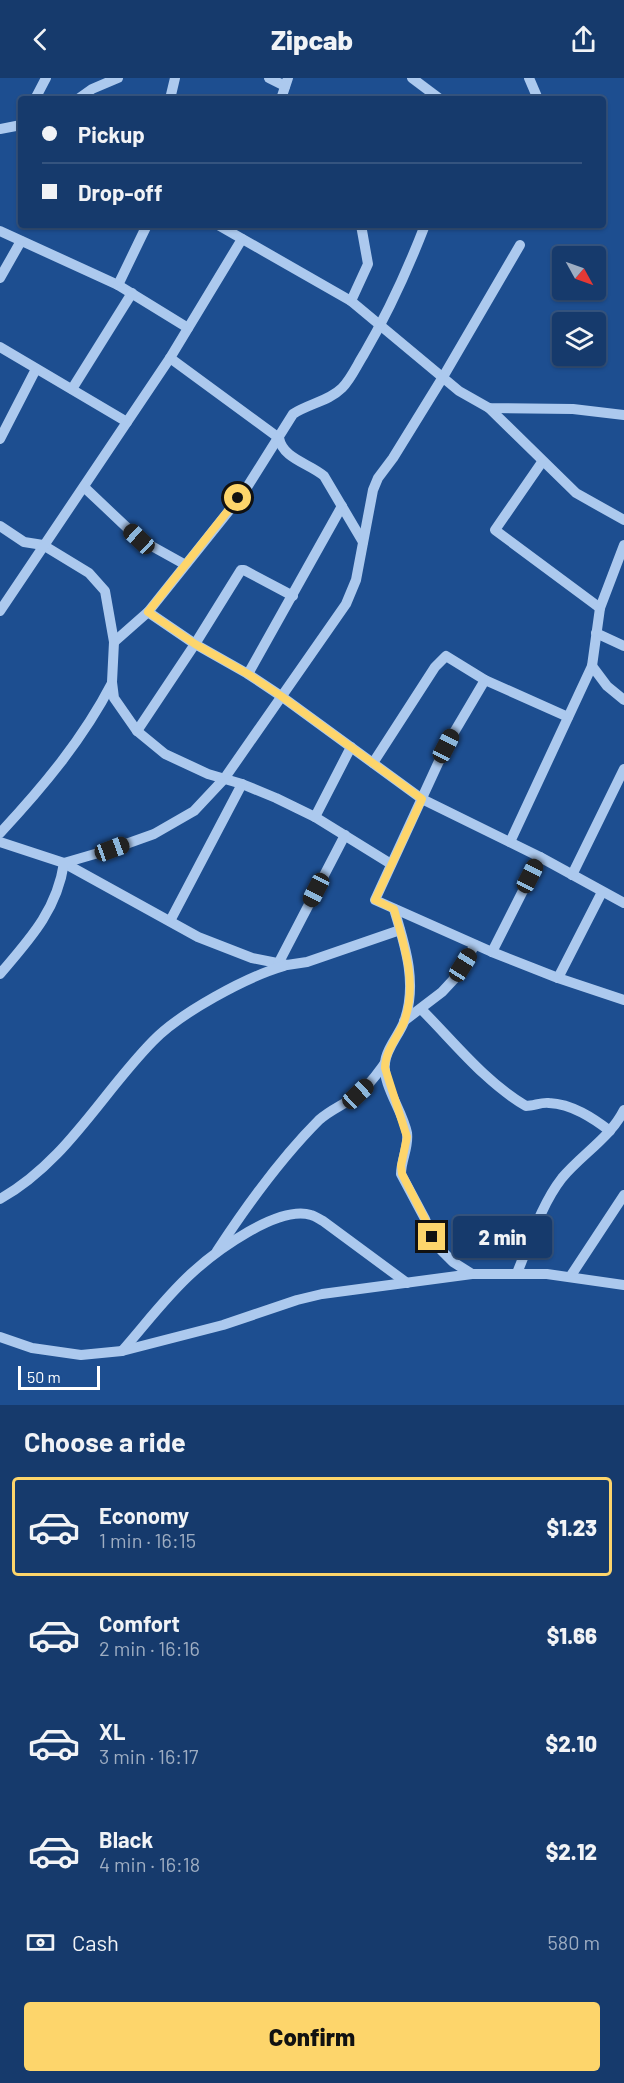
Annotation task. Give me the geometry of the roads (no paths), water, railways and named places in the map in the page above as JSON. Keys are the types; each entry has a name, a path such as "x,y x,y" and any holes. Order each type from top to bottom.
{"street":[{"path":"37,96 46,78"},
{"path":"82,96 92,89 118,78"},
{"path":"171,96 175,78"},
{"path":"269,78 286,82"},
{"path":"412,78 436,96"},
{"path":"529,78 537,96"},
{"path":"0,129 18,126"},
{"path":"118,285 146,228"},
{"path":"223,228 351,302 459,391 489,408 576,493 624,520"},
{"path":"351,302 368,264 362,228"},
{"path":"114,642 148,612 184,564 244,492 293,414 341,389 351,376 381,325 424,228"},
{"path":"0,231 118,285 188,328"},
{"path":"0,611 170,358 242,239"},
{"path":"0,278 21,241"},
{"path":"64,863 154,834 194,811 224,779 352,593 373,490 378,478 443,377 520,245"},
{"path":"72,389 132,293"},
{"path":"0,347 127,422"},
{"path":"170,358 279,438 280,446 285,452 324,476 363,542"},
{"path":"0,439 36,369"},
{"path":"489,408 573,409 624,415"},
{"path":"542,462 495,530 600,608"},
{"path":"84,488 139,539 184,564"},
{"path":"248,674 342,506"},
{"path":"0,526 24,542 43,545 89,573 105,591 114,642 112,682 114,698 137,731 165,754 208,774 269,794 315,817 391,864"},
{"path":"510,842 592,666 600,608 624,545"},
{"path":"137,731 241,570 293,596"},
{"path":"148,612 195,644 281,696 422,799 540,857 624,903"},
{"path":"596,633 624,646"},
{"path":"373,763 443,657 449,657 485,680 568,717"},
{"path":"592,666 607,686 624,700"},
{"path":"485,680 454,732 375,900 492,952 558,978 624,1000"},
{"path":"0,832 66,755 98,710 112,682"},
{"path":"315,817 351,747"},
{"path":"572,875 623,775"},
{"path":"170,921 242,784"},
{"path":"282,965 345,835"},
{"path":"0,842 64,863 170,921 225,948 252,958 282,965"},
{"path":"492,952 540,857"},
{"path":"0,974 49,913 60,885 64,863"},
{"path":"558,978 602,892"},
{"path":"214,1254 249,1202 310,1129 334,1108 358,1094 372,1081 385,1063 404,1021 410,975 394,909"},
{"path":"0,1199 34,1177 54,1157 76,1134 153,1041 171,1025 262,972 282,965 307,962 400,930"},
{"path":"404,1021 442,992 475,945"},
{"path":"421,1008 495,1084 520,1103 526,1106 542,1103 560,1104 589,1116 610,1131"},
{"path":"385,1063 387,1077 407,1137 401,1166 402,1174 432,1237 441,1250 453,1262 472,1274"},
{"path":"517,1274 545,1206 555,1188 564,1175 610,1131 624,1110"},
{"path":"570,1277 624,1196"},
{"path":"122,1351 192,1272 214,1254 269,1221 296,1214 310,1215 323,1221 407,1283"},
{"path":"0,1337 32,1348 81,1355 122,1351 223,1325 322,1294 472,1274 547,1274 624,1285"}]}
